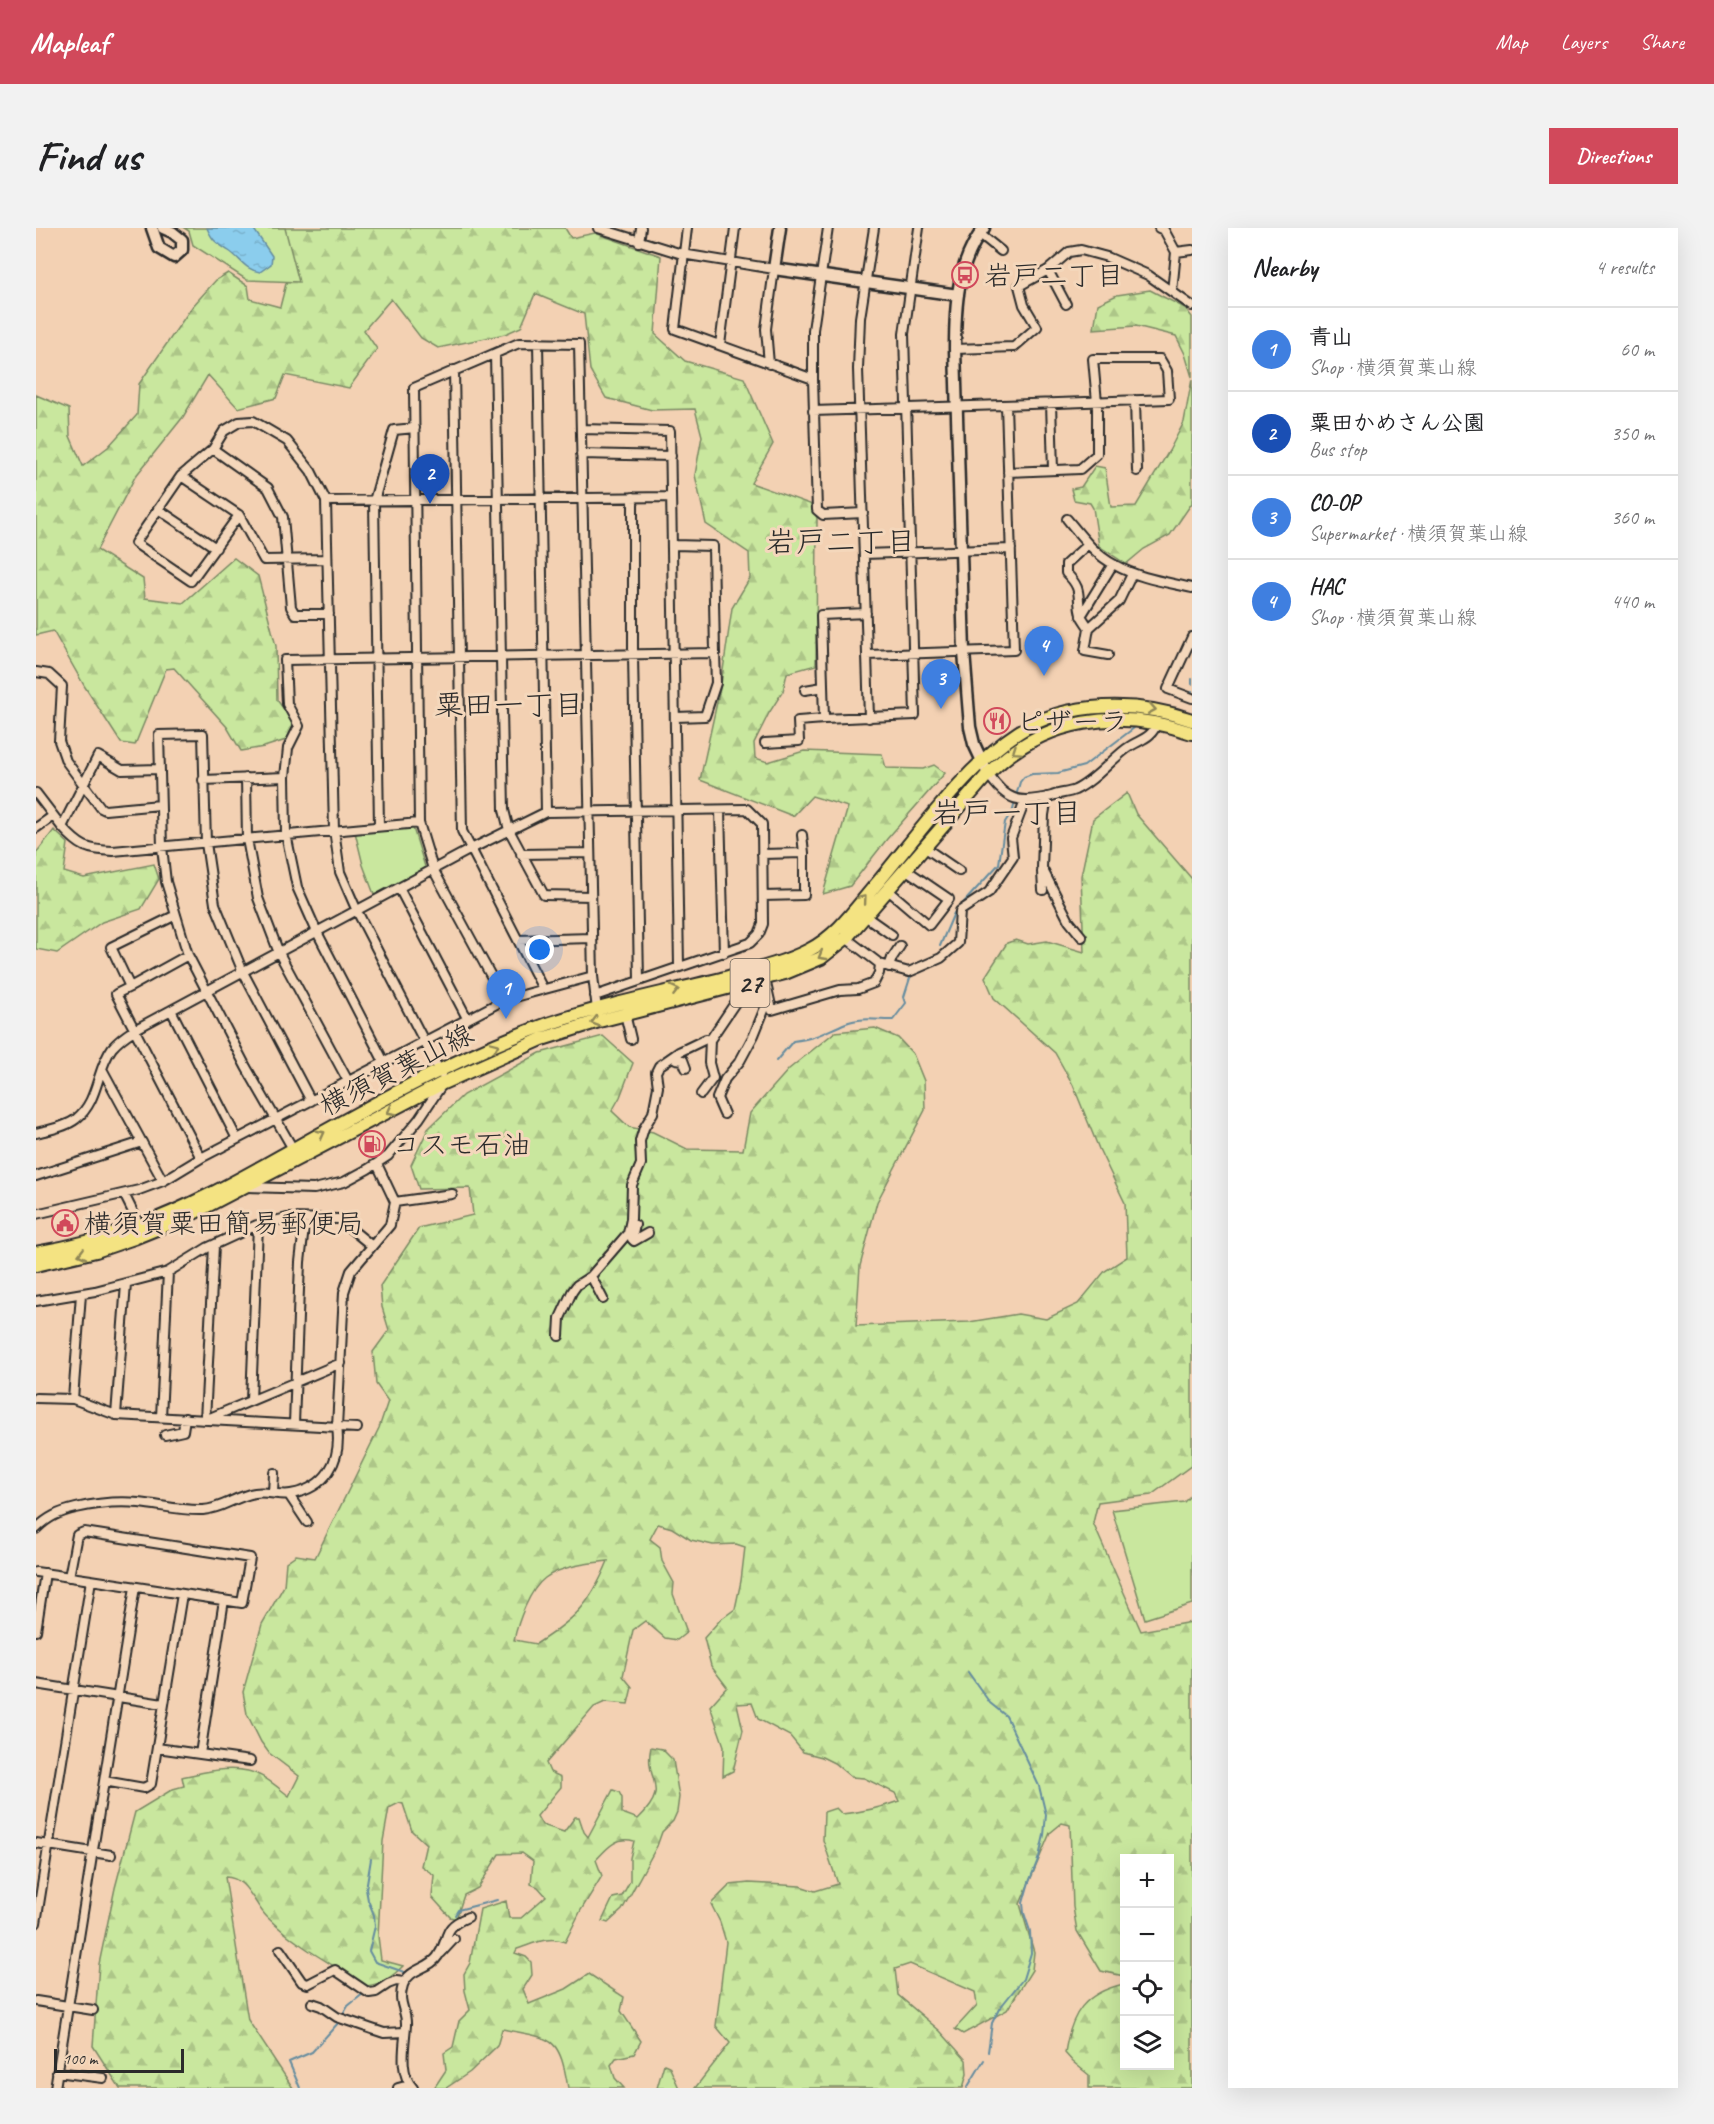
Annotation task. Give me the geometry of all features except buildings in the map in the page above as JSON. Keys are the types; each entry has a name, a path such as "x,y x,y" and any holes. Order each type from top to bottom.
{"main road":[{"name":"横須賀葉山線","path":"36,1253 140,1226 221,1189 293,1149 548,1024 748,972 819,945 836,931 982,761 1020,731 1030,726 1067,713 1115,705 1161,711 1191,726"},
{"name":"横須賀葉山線","path":"36,1265 96,1251 186,1217 246,1187 441,1077 542,1039 625,1014 765,979 808,964 829,952 846,938 988,774 1002,760 1020,748 1054,731 1107,719 1137,719 1191,726"}],"street":[{"path":"152,228 159,248 174,257 182,250 182,240 163,228"},
{"path":"598,228 682,254 958,296"},
{"path":"639,242 642,228"},
{"path":"687,228 682,254 675,329 813,379"},
{"path":"720,345 735,228"},
{"path":"769,364 766,329 780,228"},
{"path":"828,228 813,330 817,510 823,515 863,513"},
{"path":"869,718 860,410 860,328 874,228"},
{"path":"765,743 799,741 798,721 915,715 904,334 919,228"},
{"path":"1159,228 1164,230 1176,252 1172,292"},
{"path":"1001,251 978,232 967,254 958,296 955,349 964,652 970,727 974,744 988,774 997,786 1010,797 1025,801 1075,790 1127,748 1154,733 1157,723"},
{"path":"955,349 1014,346 1030,334 1037,327 1024,305 1019,286 1048,270 1069,252 1081,250 1107,257 1148,276 1192,306"},
{"path":"1176,252 1192,250"},
{"path":"1048,270 1066,304"},
{"path":"538,342 546,812"},
{"path":"504,1000 433,870 419,823 414,388 519,343 579,344 593,975 597,1010"},
{"path":"495,354 504,810 509,830 544,895 591,896"},
{"path":"813,411 956,407 1051,403 1097,402 1169,399 1167,371 1160,359 1093,359 1097,402 1097,454 1080,469 1008,472"},
{"path":"454,370 462,831 543,989"},
{"path":"1135,400 1137,471"},
{"path":"1051,403 1053,470"},
{"path":"867,655 1014,650 1006,405"},
{"path":"239,515 191,581 135,543 181,476 213,449 224,431 239,422 253,421 286,441 311,471 326,501 334,830 340,872 357,911 441,1077 419,1119 388,1156 377,1164 344,1182 314,1189 246,1187"},
{"path":"379,826 374,501 394,430 415,428"},
{"path":"581,429 670,431 676,655 679,966"},
{"path":"213,449 268,488 283,517 291,607 295,614 329,614"},
{"path":"581,454 671,456"},
{"path":"181,476 239,515 264,560 327,560"},
{"path":"633,497 633,655 639,980"},
{"path":"326,501 671,497"},
{"path":"158,509 216,548"},
{"path":"1067,519 1088,544 1113,564 1132,573 1192,588"},
{"path":"1088,544 1066,564 1066,573 1075,582 1080,597 1081,616 1089,628"},
{"path":"673,545 713,546 716,683 705,717 676,717"},
{"path":"864,554 1011,549"},
{"path":"1081,616 1113,564"},
{"path":"1108,655 1085,651 1089,628 1119,601 1132,573"},
{"path":"824,719 821,615 866,613"},
{"path":"1192,637 1168,689 1192,698"},
{"path":"384,1062 317,932 297,887 286,834 285,777 288,748 299,726 287,704 285,660 715,653"},
{"path":"36,672 49,674 62,686 59,741 66,761 101,808 105,810 160,805"},
{"path":"805,690 823,687"},
{"path":"293,1149 246,1067 188,955 166,882 162,848 159,735 202,734 206,843 215,904 243,972 311,1101"},
{"path":"62,827 98,756 122,770 159,769"},
{"path":"203,780 285,777"},
{"path":"246,778 247,839 258,898 279,953 348,1081"},
{"path":"36,793 76,843 91,850 162,848 286,834 419,823"},
{"path":"1042,890 1044,815 1047,797"},
{"path":"846,938 880,964 909,972 941,958 958,943 960,911 989,892 1013,857 1011,838 1025,801"},
{"path":"36,1133 75,1119 88,1106 112,1049 134,1030 471,849 546,812 747,809 762,824 763,924 759,934 750,943 595,996"},
{"path":"720,811 723,953"},
{"path":"36,828 53,816"},
{"path":"763,896 804,895 802,836"},
{"path":"924,847 959,871"},
{"path":"521,854 590,853"},
{"path":"762,854 804,853"},
{"path":"1042,868 1069,921 1082,937"},
{"path":"888,890 929,925 950,899 906,869"},
{"path":"399,888 467,1018"},
{"path":"130,987 111,947 176,915"},
{"path":"865,916 892,935"},
{"path":"518,940 592,938"},
{"path":"889,967 900,946"},
{"path":"188,955 116,994 201,1158"},
{"path":"765,979 772,1010 840,990 858,989 874,983 880,964"},
{"path":"36,1214 124,1194 163,1181 201,1158 504,1000 593,975"},
{"path":"701,1094 713,1078 710,1063 710,1040 739,997 741,985"},
{"path":"724,1114 717,1098 725,1079 740,1061 769,998"},
{"path":"171,1010 237,1139"},
{"path":"625,1014 631,1039"},
{"path":"559,1336 564,1303 577,1285 591,1276 628,1233 631,1219 632,1185 641,1164 640,1141 644,1128 654,1113 658,1066 679,1052 706,1039 710,1040"},
{"path":"679,1052 676,1059 683,1060 686,1068"},
{"path":"102,1069 163,1181"},
{"path":"36,1176 142,1142"},
{"path":"36,1529 47,1517 100,1503 138,1503 204,1510 224,1506 237,1498 256,1492 290,1495 315,1487 329,1473 338,1440 344,1292 351,1271 390,1224 395,1202 377,1164"},
{"path":"124,1194 140,1226"},
{"path":"395,1202 452,1194"},
{"path":"36,1301 81,1294 168,1272 207,1248 258,1225 287,1218 339,1219 372,1246"},
{"path":"294,1424 300,1262 305,1219"},
{"path":"631,1219 635,1223 632,1239 634,1241 648,1233"},
{"path":"251,1400 258,1225"},
{"path":"205,1420 214,1246"},
{"path":"161,1417 168,1272"},
{"path":"591,1276 603,1299"},
{"path":"116,1415 126,1284"},
{"path":"73,1399 81,1294"},
{"path":"205,1420 341,1363"},
{"path":"36,1398 73,1399 116,1415 357,1428"},
{"path":"165,1435 183,1431 185,1418"},
{"path":"273,1493 274,1473"},
{"path":"290,1495 307,1522"},
{"path":"36,1572 45,1573 69,1577 242,1603 250,1558 84,1532 77,1535 69,1577"},
{"path":"36,1632 45,1573"},
{"path":"36,1923 91,1580"},
{"path":"55,2088 135,1587"},
{"path":"104,1780 144,1788 151,1784 182,1594"},
{"path":"200,1754 224,1600"},
{"path":"36,1684 163,1704"},
{"path":"157,1748 250,1761"},
{"path":"36,1843 111,1855"},
{"path":"438,1956 454,1922 468,1917"},
{"path":"398,2088 411,2086 403,2058 407,2024 400,2001 404,1982 412,1972 431,1963 454,1939"},
{"path":"280,1950 308,1984 335,1970 369,1993 376,1992 396,1981 404,1982"},
{"path":"36,2001 93,2010"},
{"path":"312,2003 337,2017 384,2033 405,2032"},
{"path":"57,2072 102,2078"}],"green space":[{"path":"184,228 285,228 299,282 247,280 193,245 189,231"},
{"path":"272,228 565,228 571,238 595,233 661,256 655,334 685,361 744,378 773,444 751,483 810,504 817,518 816,665 787,673 783,691 754,743 755,758 768,762 804,751 882,754 886,768 923,769 934,765 945,773 887,839 850,886 823,894 848,807 812,796 793,816 700,780 721,684 732,608 750,578 749,553 706,524 695,475 702,436 695,409 652,410 606,398 590,370 584,314 535,294 521,327 505,334 438,348 421,338 391,299 364,330 377,349 349,388 285,375 276,398 238,408 208,375 183,417 135,477 97,550 143,579 145,598 183,603 234,558 258,576 276,646 277,700 295,724 286,740 241,751 227,727 174,668 166,669 135,745 121,743 53,631 36,635 36,395 69,409 70,436 83,466 108,447 137,415 139,384 192,307 216,280 228,273 248,286 250,299 280,307 291,264"},
{"path":"1150,290 1185,308 1192,317 1192,377 1185,354 1176,336 1136,326 1094,329 1098,304 1117,295"},
{"path":"1192,379 1192,503 1170,535 1144,549 1126,564 1099,546 1093,508 1090,503 1074,500 1071,489 1081,487 1095,466 1105,468 1111,507 1136,506 1184,422"},
{"path":"1127,793 1136,814 1192,879 1192,1465 1151,1495 1098,1502 1093,1523 1141,1631 1192,1622 1192,2088 1089,2088 1089,2075 1065,2053 1071,2027 1082,2007 1099,1993 1120,1985 1120,2070 1174,2070 1174,1854 1120,1854 1120,1975 1101,1971 1077,1931 1073,1907 1070,1825 1062,1823 1050,1833 1020,1904 1034,1952 1032,1970 1007,2010 963,2034 955,2029 977,2005 975,1992 910,1964 895,1969 898,1995 940,2031 966,2060 967,2074 963,2088 695,2088 730,2043 716,2026 726,1942 711,1904 730,1885 749,1883 800,1886 815,1891 838,1884 823,1840 824,1812 836,1808 842,1814 857,1812 899,1801 895,1793 864,1778 851,1777 834,1763 803,1752 790,1736 758,1719 752,1703 737,1704 743,1730 733,1771 723,1776 724,1746 710,1706 727,1687 711,1666 704,1638 720,1620 735,1609 745,1547 736,1544 713,1545 691,1540 672,1528 658,1524 650,1539 660,1547 662,1561 674,1583 673,1594 687,1632 677,1640 665,1638 645,1621 633,1630 623,1676 632,1687 628,1704 605,1702 594,1707 546,1763 550,1772 561,1777 561,1787 537,1816 542,1825 564,1832 575,1817 579,1817 588,1837 613,1790 619,1792 622,1798 622,1813 638,1819 654,1798 655,1783 650,1759 651,1747 662,1749 673,1760 679,1797 677,1812 673,1821 662,1832 657,1846 622,1910 608,1923 602,1921 613,1898 622,1896 630,1881 630,1858 634,1841 617,1842 608,1847 596,1860 602,1876 565,1942 553,1939 541,1941 517,1949 515,1953 526,1957 531,1962 532,1975 523,1989 529,2004 566,1989 589,1974 624,1997 621,2011 641,2041 634,2054 616,2058 611,2065 615,2078 624,2088 568,2088 561,2057 550,2042 532,2035 502,2029 497,2046 470,2072 446,2088 434,2088 446,2070 444,2053 453,2047 459,2021 470,2010 465,1991 464,1974 470,1963 480,1909 506,1901 509,1918 521,1918 546,1896 538,1887 531,1884 533,1861 522,1853 499,1854 478,1888 464,1895 456,1919 450,1917 432,1897 434,1875 421,1866 426,1844 412,1831 403,1804 399,1803 389,1808 383,1841 378,1936 381,1960 403,1966 382,1982 367,1986 315,1954 267,1917 239,1881 225,1877 248,2020 293,2088 120,2088 93,2046 99,1964 115,1888 135,1812 173,1789 184,1786 182,1777 198,1773 223,1769 248,1771 264,1778 289,1796 299,1776 269,1753 261,1742 247,1714 243,1692 262,1624 284,1586 286,1562 296,1555 315,1558 379,1428 388,1401 376,1384 373,1352 389,1330 382,1307 380,1286 419,1228 473,1215 470,1188 419,1189 411,1165 428,1129 463,1095 540,1053 603,1036 633,1063 612,1111 629,1127 653,1132 687,1149 743,1150 750,1113 789,1069 835,1032 875,1028 898,1038 913,1054 924,1081 925,1110 877,1202 860,1266 856,1326 969,1322 1018,1314 1046,1319 1078,1304 1105,1271 1127,1257 1125,1203 1099,1149 1073,1085 1055,1053 994,998 985,977 1007,943 1016,940 1028,944 1047,941 1084,952 1081,876 1093,819","holes":["608,1561 595,1589 580,1610 561,1627 536,1644 514,1640 529,1598 545,1578 567,1568"]},
{"path":"413,828 426,870 375,897 363,865 355,832"},
{"path":"54,830 68,843 64,872 84,878 154,864 159,879 141,909 102,922 57,953 36,949 36,853"},
{"path":"1192,1494 1192,1604 1145,1619 1112,1510 1184,1502"},
{"path":"664,2064 669,2066 679,2088 657,2088"}],"water":[{"path":"207,228 253,228 272,256 271,264 260,272 251,269 216,242"}],"waterway":[{"path":"1192,679 1192,684"},
{"path":"1016,796 1024,777 1032,774 1058,773 1084,766 1134,728"},
{"path":"940,946 954,913 999,864 1005,822 1013,810 1015,801"},
{"path":"776,1061 793,1041 815,1036 851,1021 893,1020 906,1003 904,997 910,978"},
{"path":"968,1672 990,1703 1006,1716 1039,1786 1046,1815 1039,1857 1023,1903 1030,1931 1031,1953 1023,1979 999,2009 992,2023 988,2052"},
{"path":"371,1859 366,1889 375,1926 369,1951 375,1962 407,1973"},
{"path":"455,1915 458,1910 497,1900"},
{"path":"300,2088 289,2062 312,2052 339,2022 348,2006 364,1993"},
{"path":"967,2088 984,2060"}],"place":[{"name":"岩戸二丁目","path":"965,275"},
{"name":"粟田かめさん公園","path":"430,504"},
{"name":"HAC","path":"1044,676"},
{"name":"CO-OP","path":"941,709"},
{"name":"ピザーラ","path":"997,721"},
{"name":"青山","path":"506,1019"},
{"name":"コスモ石油","path":"372,1144"},
{"name":"横須賀粟田簡易郵便局","path":"65,1223"}],"district":[{"name":"岩戸二丁目","path":"841,542"},
{"name":"粟田一丁目","path":"509,705"},
{"name":"岩戸一丁目","path":"1007,813"}]}
